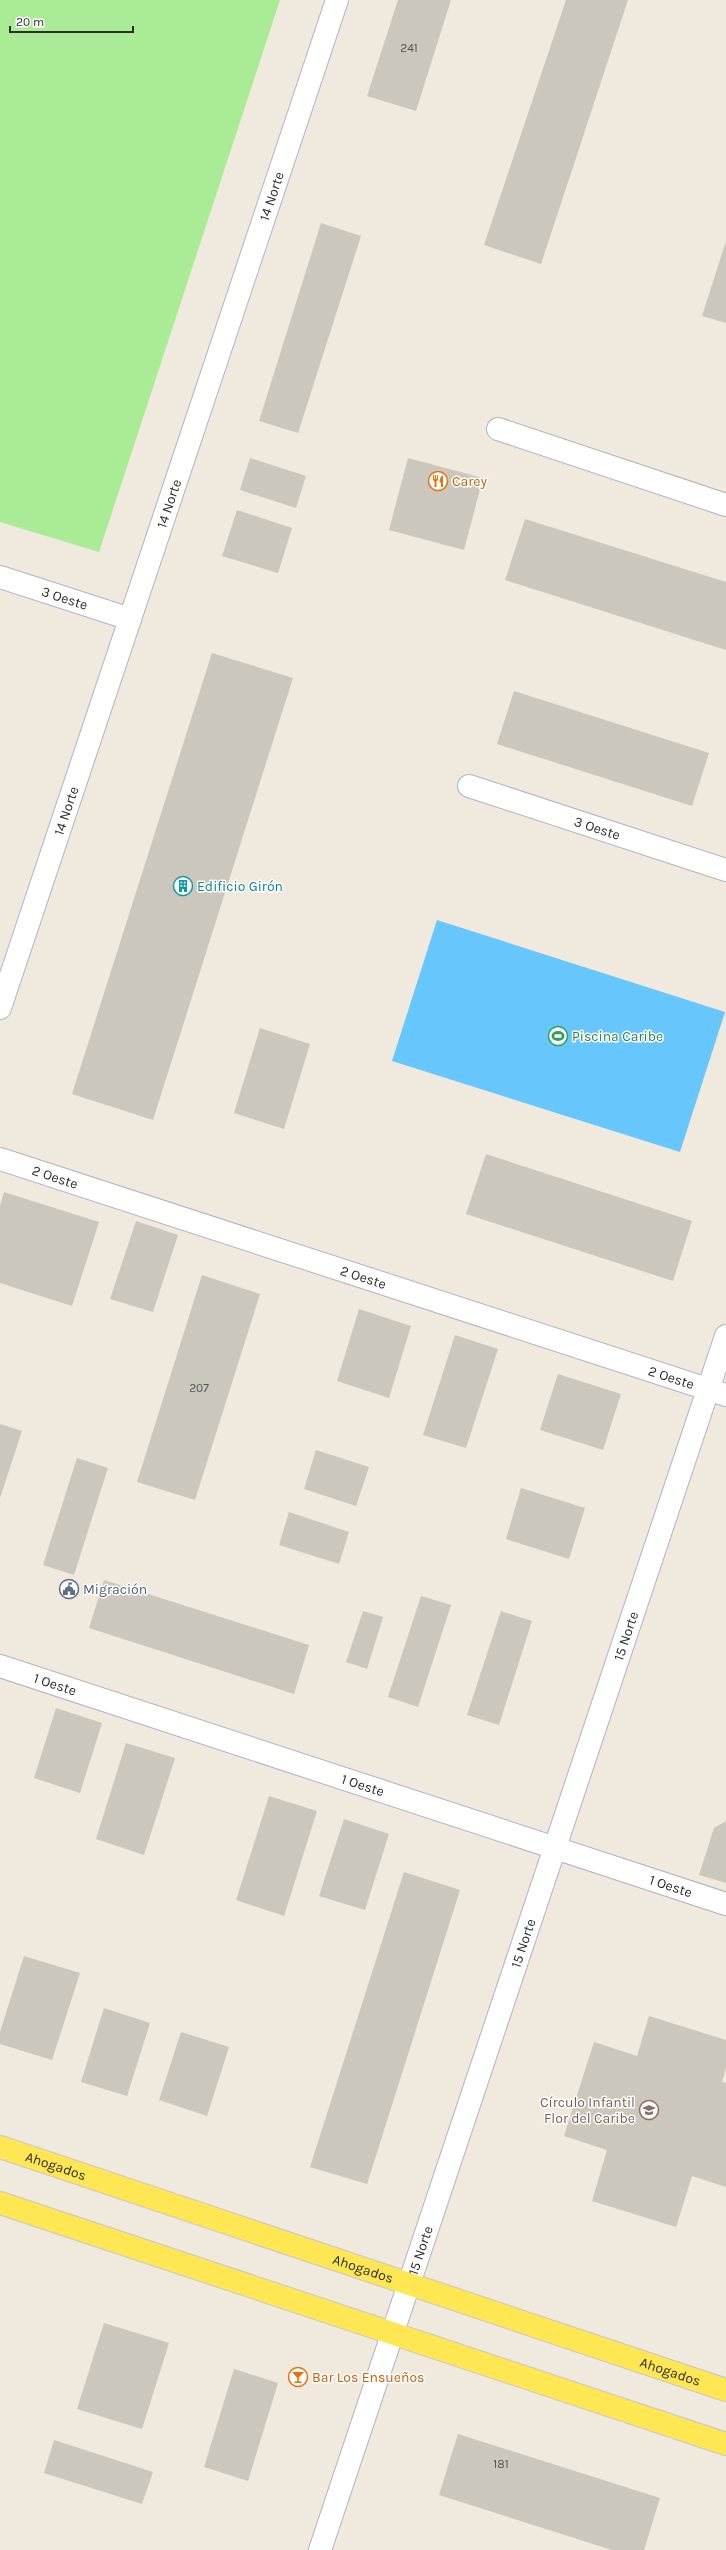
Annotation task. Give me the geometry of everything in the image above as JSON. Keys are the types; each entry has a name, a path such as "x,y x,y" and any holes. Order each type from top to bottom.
{"main road":[{"name":"Ahogados","path":"0,2147 726,2390"},
{"path":"0,2203 726,2444"}],"street":[{"name":"14 Norte","path":"0,1008 337,0"},
{"path":"498,429 726,505"},
{"name":"3 Oeste","path":"0,577 130,619"},
{"name":"3 Oeste","path":"469,786 726,870"},
{"name":"2 Oeste","path":"0,1159 717,1392"},
{"name":"15 Norte","path":"320,2550 555,1848 717,1392 726,1336"},
{"name":"1 Oeste","path":"0,1666 726,1904"}],"green space":[{"path":"0,0 280,0 99,552 0,522"}],"water":[{"name":"Piscina Caribe","path":"437,920 725,1012 680,1152 392,1061"}],"building":[{"path":"398,0 451,0 416,111 367,96"},
{"path":"566,0 628,0 541,264 484,245"},
{"path":"321,223 361,236 298,433 259,421"},
{"path":"726,241 726,323 702,316"},
{"path":"250,458 306,476 296,508 240,490"},
{"path":"408,458 483,478 464,550 389,530"},
{"path":"237,510 292,528 278,573 222,556"},
{"path":"525,519 726,582 726,650 505,580"},
{"name":"Edificio Girón","path":"212,653 293,678 153,1120 72,1094"},
{"path":"514,691 709,753 692,806 497,744"},
{"path":"260,1028 310,1044 284,1129 234,1113"},
{"path":"486,1154 692,1221 673,1281 466,1214"},
{"path":"4,1192 99,1222 72,1306 0,1283 0,1206"},
{"path":"136,1221 178,1235 153,1312 110,1299"},
{"path":"202,1275 260,1294 195,1500 137,1482"},
{"path":"359,1309 411,1326 389,1398 337,1381"},
{"path":"455,1335 498,1349 466,1448 423,1435"},
{"path":"558,1374 621,1394 603,1450 540,1430"},
{"path":"0,1424 22,1431 0,1498"},
{"path":"316,1450 369,1467 356,1506 304,1489"},
{"path":"77,1458 108,1468 74,1575 43,1565"},
{"path":"521,1488 585,1508 569,1559 506,1539"},
{"path":"289,1512 349,1532 339,1564 279,1545"},
{"path":"104,1580 309,1645 294,1694 89,1628"},
{"path":"421,1596 451,1605 418,1707 388,1697"},
{"path":"363,1611 383,1617 367,1669 346,1662"},
{"path":"501,1611 532,1621 499,1725 467,1715"},
{"path":"56,1708 102,1723 80,1793 34,1778"},
{"path":"126,1743 175,1758 144,1855 96,1839"},
{"path":"269,1796 317,1811 284,1916 236,1900"},
{"path":"344,1819 389,1834 365,1910 319,1896"},
{"path":"726,1821 726,1883 699,1875 714,1828"},
{"path":"404,1872 460,1890 367,2184 310,2167"},
{"path":"24,1956 80,1973 52,2060 0,2044 0,2032"},
{"path":"104,2008 150,2023 127,2096 81,2082"},
{"name":"Círculo Infantil Flor del Caribe","path":"649,2016 726,2040 726,2068 722,2082 726,2083 726,2187 692,2176 676,2227 592,2201 607,2150 564,2136 594,2042 637,2056"},
{"path":"181,2032 229,2047 207,2116 159,2100"},
{"path":"104,2323 169,2343 142,2429 77,2409"},
{"path":"234,2369 278,2383 248,2481 204,2467"},
{"path":"458,2434 660,2498 644,2550 612,2550 439,2495"},
{"path":"54,2440 153,2472 142,2504 44,2473"}],"place":[{"name":"Carey","path":"438,481"},
{"name":"Edificio Girón","path":"183,886"},
{"name":"Piscina Caribe","path":"558,1036"},
{"name":"Migración","path":"69,1589"},
{"name":"Círculo Infantil Flor del Caribe","path":"649,2110"},
{"name":"Bar Los Ensueños","path":"298,2377"}]}
